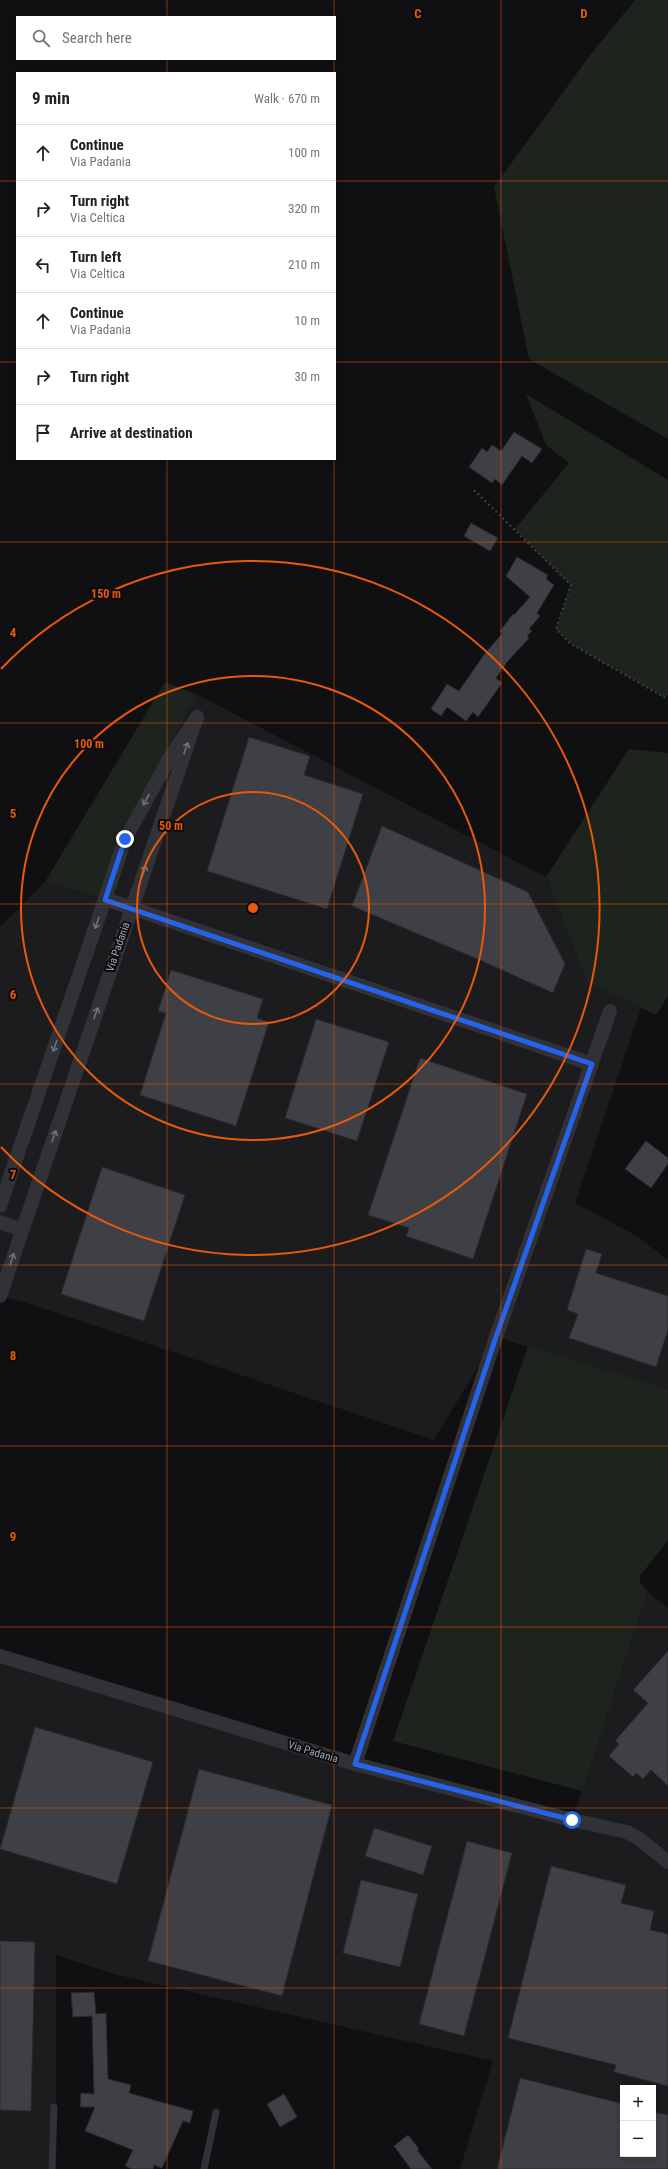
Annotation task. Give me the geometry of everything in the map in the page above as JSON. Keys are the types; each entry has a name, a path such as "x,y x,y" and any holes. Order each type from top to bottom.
{"street":[{"path":"0,1206 125,839 169,759 200,712 131,908 592,1064"},
{"name":"Via Padania","path":"0,1296 131,908 105,900"},
{"path":"355,1764 496,1337 610,1011"},
{"path":"0,1222 22,1230"},
{"name":"Via Padania","path":"0,1656 355,1764 572,1820 626,1832 638,1838 668,1862"}],"lane":[{"path":"52,2169 54,2107"},
{"path":"204,2169 216,2112"}],"path":[{"path":"474,490 571,585 556,629 571,644 664,696 668,694"}],"shaded area":[{"path":"635,0 668,0 668,439 529,359 494,187 591,54"},
{"path":"526,394 668,480 668,694 664,697 571,644 556,629 571,585 515,529 569,463 546,445"},
{"path":"165,682 198,695 124,825 105,899 45,882"},
{"path":"198,695 546,877 587,982 641,1008 575,1203 637,1236 668,1260 668,1389 496,1337 434,1440 24,1302 0,1296 0,927 45,882 105,899 124,825"},
{"path":"629,749 668,753 668,996 656,1015 587,982 546,877"},
{"path":"528,1346 668,1389 668,1540 640,1576 640,1582 648,1592 582,1791 393,1741"},
{"path":"648,1592 668,1608 668,2169 460,2169 493,2061 117,1975 56,1955 56,2169 0,2169 0,1656 572,1820"}],"building":[{"path":"514,432 542,449 532,463 522,456 502,485 495,479 492,483 469,467 482,448 487,452 492,445 501,451"},
{"path":"471,523 498,538 490,551 464,536"},
{"path":"517,557 548,575 546,579 554,585 537,613 540,616 529,629 532,631 527,636 529,638 507,662 496,678 502,683 478,717 473,712 466,721 447,707 441,716 431,709 447,684 459,691 486,652 502,634 500,631 513,614 514,615 530,597 506,576"},
{"path":"249,737 310,756 304,775 363,794 327,909 207,871"},
{"path":"382,826 528,892 565,964 553,993 352,906"},
{"path":"171,970 263,999 257,1018 269,1022 236,1126 140,1095 166,1013 158,1011"},
{"path":"316,1019 389,1042 357,1141 285,1118"},
{"path":"420,1058 527,1094 473,1259 406,1236 409,1228 368,1215"},
{"path":"646,1141 668,1158 668,1164 651,1188 625,1169"},
{"path":"102,1167 185,1195 144,1321 61,1294"},
{"path":"586,1249 602,1254 596,1273 668,1296 668,1330 656,1367 569,1338 578,1314 567,1310"},
{"path":"668,1651 668,1786 651,1770 643,1779 636,1773 633,1777 609,1756 619,1744 615,1741 648,1703 633,1690"},
{"path":"35,1727 153,1762 117,1884 0,1849"},
{"path":"199,1769 332,1805 282,1996 148,1961"},
{"path":"374,1828 432,1846 423,1875 365,1856"},
{"path":"467,1841 512,1853 464,2036 419,2024"},
{"path":"551,1866 626,1885 621,1903 654,1911 650,1930 668,1934 668,2086 614,2072 616,2065 508,2038"},
{"path":"361,1880 418,1894 400,1967 343,1953"},
{"path":"0,1941 35,1942 31,2111 0,2110"},
{"path":"94,1992 96,2014 106,2013 108,2079 131,2085 129,2093 193,2111 190,2123 183,2121 162,2168 154,2165 153,2169 132,2169 125,2166 133,2150 85,2131 95,2107 80,2107 81,2093 94,2094 92,2016 73,2017 71,1993"},
{"path":"520,2078 620,2103 620,2157 656,2157 656,2113 668,2115 668,2169 497,2169"},
{"path":"284,2094 297,2117 280,2127 267,2104"},
{"path":"408,2135 419,2149 417,2150 432,2169 411,2169 394,2146"}],"route":[{"path":"125,839 105,900 592,1064 548,1193 496,1337 355,1764 572,1820"}]}
